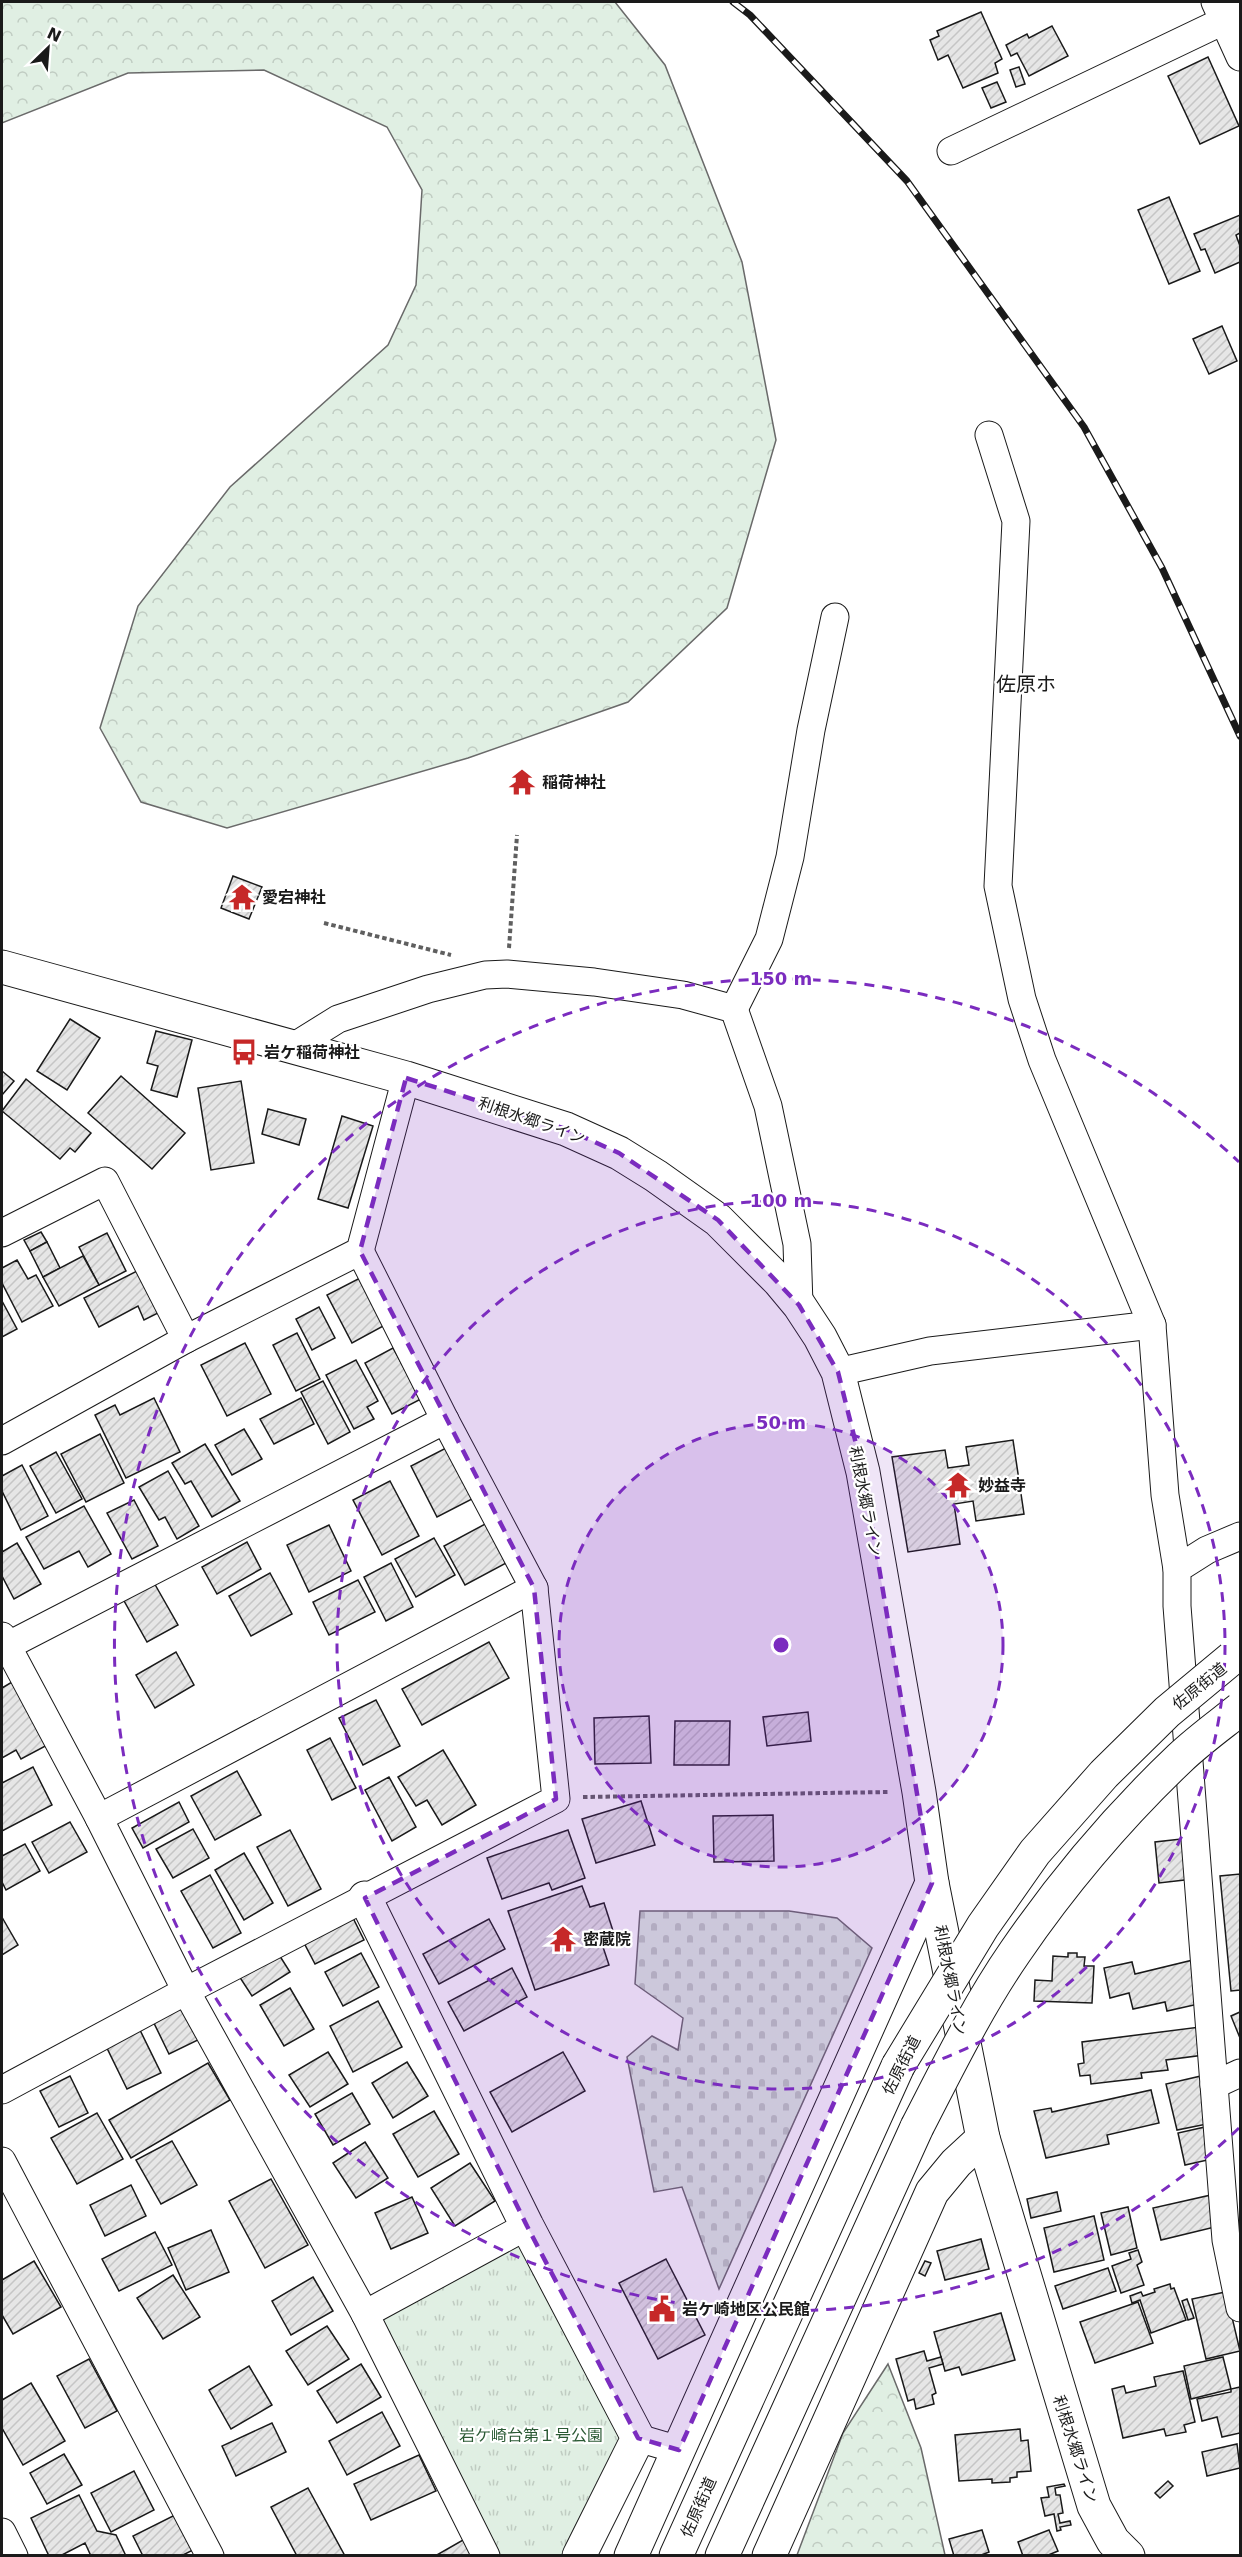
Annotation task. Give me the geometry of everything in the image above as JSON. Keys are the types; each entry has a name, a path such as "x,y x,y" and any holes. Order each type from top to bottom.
{"main road":[{"name":"利根水郷ライン","path":"2,967 406,1078 566,1129 619,1153 718,1220 779,1281 799,1305 820,1337 838,1372 862,1472 919,1792 932,1883 983,2138 1094,2506 1113,2541 1128,2556"},
{"name":"佐原街道","path":"676,2556 898,2066 983,1926 1035,1852 1104,1774 1167,1712 1236,1655"},
{"path":"722,2556 917,2127 972,2020 1015,1953 1066,1881 1121,1818 1182,1757 1240,1709"},
{"path":"631,2556 932,1883"},
{"path":"365,1898 527,2226 638,2438 579,2556"},
{"path":"769,2556 932,2192 956,2163 983,2138"}],"street":[{"path":"951,152 1226,12 1240,57"},
{"path":"989,435 1016,521 998,886 1023,999 1042,1060 1152,1325 1165,1495 1177,1569 1177,1606 1226,2240 1240,2308"},
{"path":"799,1305 798,1244 768,1106 734,1009 769,939 790,857 811,730 835,617"},
{"path":"293,1047 338,1019 428,989 496,975 594,982 683,995 734,1009"},
{"path":"2,2090 186,1991 556,1799 534,1588 445,1420 360,1251 406,1078"},
{"path":"2,1233 105,1181 186,1339"},
{"path":"2,1441 186,1339 360,1251"},
{"path":"838,1372 930,1351 1152,1325"},
{"path":"445,1420 4,1641 99,1818 186,1991 365,2314 486,2556"},
{"path":"1177,1569 1208,1550 1240,1536"},
{"path":"99,1818 534,1588"},
{"path":"1214,2085 1240,2073"},
{"path":"2,2161 210,2556"},
{"path":"365,2314 527,2226"},
{"path":"638,2438 679,2450"},
{"path":"2,2532 14,2556"}],"path":[{"path":"324,923 446,952 496,975 517,835"},
{"path":"556,1799 919,1792"}],"highlighted area":[{"path":"406,1078 566,1129 619,1153 718,1220 799,1305 838,1372 863,1472 932,1883 679,2450 638,2438 527,2226 365,1898 556,1799 534,1588 360,1251"}],"green space":[{"path":"2,2 615,2 665,65 742,262 776,440 727,608 628,702 468,758 227,828 141,802 100,728 138,606 230,487 388,345 416,285 422,190 387,127 264,70 128,73 2,123"},
{"path":"640,1911 789,1911 837,1918 872,1948 719,2289 682,2187 654,2192 627,2057 652,2036 678,2050 683,2018 635,1984"},
{"name":"岩ケ崎台第１号公園","path":"527,2226 638,2438 579,2555 486,2555 365,2314"},
{"path":"888,2364 921,2448 945,2555 797,2555 843,2433"}],"building":[{"path":"981,12 1002,59 995,63 998,73 963,88 948,55 938,60 930,40 939,36 937,31"},
{"path":"1052,26 1068,56 1029,76 1017,53 1011,56 1006,45 1027,34 1029,38"},
{"path":"1208,57 1239,126 1200,144 1168,76"},
{"path":"1019,67 1025,84 1016,87 1010,70"},
{"path":"997,82 1006,102 991,108 982,88"},
{"path":"1169,197 1200,271 1169,284 1138,210"},
{"path":"1240,215 1240,233 1236,235 1240,246 1240,262 1215,273 1205,249 1201,250 1194,234"},
{"path":"1222,326 1237,361 1209,374 1193,339"},
{"name":"愛宕神社","path":"233,876 262,887 249,919 221,908"},
{"path":"70,1019 100,1038 67,1090 37,1071"},
{"path":"156,1031 192,1040 177,1097 151,1090 158,1066 147,1063"},
{"path":"2,1071 14,1081 2,1095"},
{"path":"121,1076 185,1133 152,1169 88,1113"},
{"path":"26,1079 91,1133 75,1152 70,1148 60,1159 2,1111"},
{"path":"241,1081 254,1163 211,1170 198,1088"},
{"path":"268,1109 306,1119 299,1145 262,1134"},
{"path":"342,1116 373,1126 348,1208 318,1199"},
{"path":"41,1232 47,1242 30,1251 24,1240"},
{"path":"107,1233 126,1271 99,1285 79,1247"},
{"path":"47,1242 60,1268 43,1277 30,1251"},
{"path":"83,1256 99,1285 59,1306 43,1277"},
{"path":"17,1260 28,1279 36,1275 53,1306 22,1322 2,1283 2,1268"},
{"path":"141,1269 164,1310 144,1320 138,1306 99,1327 84,1298"},
{"path":"362,1277 387,1324 352,1343 327,1295"},
{"path":"2,1301 17,1329 2,1337"},
{"path":"319,1307 335,1338 312,1350 296,1319"},
{"path":"297,1333 320,1379 296,1391 273,1345"},
{"path":"245,1343 271,1394 227,1416 201,1365"},
{"path":"393,1348 421,1399 392,1414 365,1363"},
{"path":"356,1360 378,1401 367,1407 374,1419 354,1429 326,1375"},
{"path":"323,1381 350,1432 328,1444 301,1392"},
{"path":"154,1398 180,1452 126,1478 95,1415 115,1405 120,1415"},
{"path":"301,1398 314,1424 274,1444 260,1419"},
{"path":"244,1429 262,1459 232,1475 215,1445"},
{"path":"100,1434 124,1483 86,1502 61,1454"},
{"name":"妙益寺","path":"1013,1440 1024,1514 976,1521 973,1501 954,1504 960,1544 908,1552 892,1457 945,1450 948,1468 969,1465 966,1447"},
{"path":"205,1444 240,1501 212,1517 191,1481 185,1484 172,1463"},
{"path":"448,1447 474,1498 437,1517 411,1466"},
{"path":"56,1452 82,1499 56,1513 30,1466"},
{"path":"22,1465 48,1516 21,1530 2,1491 2,1476"},
{"path":"168,1471 199,1526 177,1539 165,1517 159,1520 139,1487"},
{"path":"390,1481 419,1536 382,1555 353,1500"},
{"path":"134,1500 158,1546 132,1559 107,1513"},
{"path":"84,1506 111,1554 88,1567 79,1551 44,1569 26,1537"},
{"path":"489,1522 510,1561 465,1585 444,1546"},
{"path":"329,1525 351,1571 309,1592 287,1545"},
{"path":"434,1538 455,1575 416,1597 395,1559"},
{"path":"247,1542 261,1569 217,1594 202,1567"},
{"path":"17,1543 41,1584 14,1599 2,1576 2,1552"},
{"path":"391,1563 413,1607 386,1621 364,1577"},
{"path":"270,1573 292,1614 251,1636 229,1596"},
{"path":"358,1580 375,1612 329,1635 313,1602"},
{"path":"153,1581 178,1625 147,1642 123,1599"},
{"path":"489,1642 509,1678 422,1725 402,1689"},
{"path":"176,1652 194,1685 155,1708 136,1675"},
{"path":"17,1679 53,1742 21,1759 16,1750 2,1758 2,1688"},
{"path":"376,1700 400,1746 363,1765 339,1718"},
{"path":"808,1712 811,1741 767,1746 763,1717"},
{"path":"649,1716 651,1763 595,1764 594,1718"},
{"path":"675,1721 730,1721 729,1765 674,1765"},
{"path":"330,1738 356,1788 332,1800 307,1750"},
{"path":"443,1750 476,1805 442,1825 427,1800 416,1806 398,1777"},
{"path":"33,1767 52,1805 2,1831 2,1783"},
{"path":"237,1771 261,1815 215,1840 191,1796"},
{"path":"389,1777 416,1827 392,1841 365,1790"},
{"path":"641,1801 655,1845 596,1863 582,1819"},
{"path":"179,1802 189,1822 143,1848 132,1828"},
{"path":"773,1815 774,1861 714,1862 713,1816"},
{"path":"70,1822 87,1852 49,1873 32,1842"},
{"path":"193,1829 209,1858 173,1878 156,1849"},
{"path":"290,1830 321,1889 288,1906 257,1847"},
{"path":"568,1830 585,1878 552,1890 549,1883 502,1899 487,1858"},
{"path":"1190,1838 1193,1879 1159,1883 1155,1842"},
{"path":"25,1844 40,1871 6,1890 2,1882 2,1856"},
{"path":"244,1853 273,1903 244,1920 215,1870"},
{"path":"1240,1874 1240,1990 1231,1991 1220,1876"},
{"path":"210,1875 241,1933 213,1948 181,1891"},
{"name":"密蔵院","path":"582,1886 590,1907 604,1903 615,1937 601,1941 609,1965 535,1990 508,1911"},
{"path":"351,1914 364,1940 315,1964 302,1939"},
{"path":"489,1919 505,1949 439,1984 423,1954"},
{"path":"2,1920 18,1945 2,1955"},
{"path":"276,1950 290,1972 252,1996 237,1973"},
{"path":"361,1953 379,1987 343,2006 325,1972"},
{"path":"1068,1953 1077,1953 1077,1957 1085,1957 1084,1966 1094,1966 1092,2003 1034,2001 1035,1980 1052,1981 1053,1956 1068,1957"},
{"path":"1193,1960 1203,2003 1167,2011 1165,2002 1133,2009 1129,1993 1110,1998 1104,1968 1132,1962 1135,1974"},
{"path":"512,1968 527,1997 464,2031 448,2002"},
{"path":"290,1988 314,2029 284,2046 260,2005"},
{"path":"182,2000 200,2039 169,2054 150,2015"},
{"path":"378,2001 402,2047 353,2072 330,2026"},
{"path":"1240,2012 1240,2038 1231,2016"},
{"path":"138,2026 161,2073 127,2089 104,2042"},
{"path":"1200,2027 1204,2055 1166,2060 1168,2070 1141,2073 1142,2078 1091,2084 1090,2075 1080,2076 1078,2064 1084,2063 1082,2042"},
{"path":"328,2052 348,2084 310,2107 289,2075"},
{"path":"563,2052 585,2091 512,2132 490,2092"},
{"path":"407,2062 428,2096 393,2118 372,2083"},
{"path":"208,2063 230,2100 131,2158 109,2120"},
{"path":"70,2076 88,2113 59,2127 40,2091"},
{"path":"1201,2076 1212,2123 1177,2130 1166,2084"},
{"path":"1151,2090 1159,2123 1107,2135 1109,2144 1046,2158 1034,2111 1051,2108 1052,2112"},
{"path":"352,2093 370,2124 333,2145 315,2114"},
{"path":"434,2111 459,2154 418,2177 393,2134"},
{"path":"97,2113 123,2159 77,2184 51,2138"},
{"path":"1205,2127 1212,2159 1185,2165 1178,2133"},
{"path":"172,2141 197,2185 161,2204 136,2160"},
{"path":"365,2142 388,2178 356,2198 333,2163"},
{"path":"470,2163 495,2201 455,2226 431,2188"},
{"path":"271,2179 308,2245 265,2268 229,2201"},
{"path":"131,2185 146,2216 105,2236 90,2205"},
{"path":"1057,2192 1061,2211 1031,2218 1027,2199"},
{"path":"1211,2195 1219,2226 1161,2240 1153,2208"},
{"path":"412,2197 428,2233 391,2249 375,2213"},
{"path":"1128,2207 1137,2248 1111,2255 1101,2213"},
{"path":"1094,2216 1104,2260 1054,2272 1044,2228"},
{"path":"211,2230 229,2272 186,2290 168,2248"},
{"path":"155,2232 172,2265 119,2291 102,2259"},
{"path":"981,2239 989,2269 945,2280 937,2251"},
{"path":"1138,2250 1142,2262 1137,2265 1144,2285 1121,2293 1112,2266 1131,2259 1129,2253"},
{"name":"岩ケ崎地区公民館","path":"666,2259 705,2335 658,2359 619,2283"},
{"path":"34,2261 61,2307 13,2334 2,2315 2,2280"},
{"path":"925,2261 931,2263 925,2276 919,2273"},
{"path":"1108,2268 1116,2291 1063,2309 1055,2286"},
{"path":"173,2275 200,2317 163,2339 137,2298"},
{"path":"313,2277 333,2311 291,2335 272,2301"},
{"path":"1170,2284 1171,2289 1174,2288 1186,2320 1151,2333 1140,2300 1132,2303 1130,2296 1141,2292 1143,2296 1155,2292 1154,2289"},
{"path":"1230,2291 1231,2313 1240,2351 1206,2359 1192,2299"},
{"path":"1187,2299 1194,2318 1188,2320 1182,2301"},
{"path":"1138,2302 1153,2343 1095,2363 1080,2322"},
{"path":"1001,2313 1015,2360 962,2375 959,2367 945,2371 934,2332"},
{"path":"327,2326 349,2359 308,2385 286,2351"},
{"path":"924,2351 927,2361 941,2357 943,2364 929,2368 936,2393 932,2395 934,2404 916,2409 914,2399 908,2401 896,2359"},
{"path":"1223,2357 1231,2389 1191,2399 1184,2366"},
{"path":"89,2359 117,2411 85,2428 57,2376"},
{"path":"361,2364 381,2397 337,2423 317,2391"},
{"path":"249,2366 272,2405 231,2429 209,2390"},
{"path":"1183,2371 1195,2422 1184,2425 1186,2432 1166,2436 1164,2429 1123,2438 1112,2389 1124,2386 1126,2393 1156,2386 1154,2377"},
{"path":"31,2383 65,2441 23,2465 2,2428 2,2400"},
{"path":"1240,2387 1240,2433 1222,2437 1217,2417 1202,2421 1197,2399 1231,2392 1231,2389"},
{"path":"382,2412 400,2446 347,2475 329,2441"},
{"path":"272,2423 286,2452 236,2476 222,2446"},
{"path":"1020,2429 1021,2441 1028,2440 1031,2471 1017,2472 1017,2477 1010,2478 1010,2482 992,2483 992,2479 959,2481 955,2435"},
{"path":"1237,2444 1240,2468 1207,2476 1202,2452"},
{"path":"64,2454 82,2485 47,2504 30,2473"},
{"path":"419,2455 436,2491 371,2520 354,2484"},
{"path":"134,2471 154,2510 111,2532 91,2493"},
{"path":"1168,2481 1173,2486 1160,2498 1155,2493"},
{"path":"1064,2484 1065,2486 1055,2488 1056,2495 1060,2495 1063,2513 1058,2514 1060,2523 1070,2521 1071,2525 1060,2527 1061,2530 1057,2531 1054,2514 1045,2516 1041,2498 1049,2497 1047,2487"},
{"path":"308,2488 345,2556 297,2556 271,2507"},
{"path":"79,2495 97,2531 116,2535 126,2556 91,2556 85,2543 60,2556 49,2556 31,2518"},
{"path":"177,2514 195,2549 181,2556 143,2556 133,2536"},
{"path":"982,2530 989,2552 979,2556 954,2556 949,2539"},
{"path":"1049,2530 1058,2551 1046,2556 1023,2556 1018,2542"},
{"path":"463,2540 472,2556 435,2556"}],"railway":[{"path":"733,2 750,15 907,181 1084,427 1162,568 1240,736"}],"place":[{"name":"稲荷神社","path":"522,782"},
{"name":"愛宕神社","path":"242,897"},
{"name":"岩ケ稲荷神社","path":"244,1052"},
{"name":"妙益寺","path":"958,1485"},
{"name":"密蔵院","path":"563,1939"},
{"name":"岩ケ崎地区公民館","path":"662,2309"}],"district":[{"name":"佐原ホ","path":"1026,684"}]}
